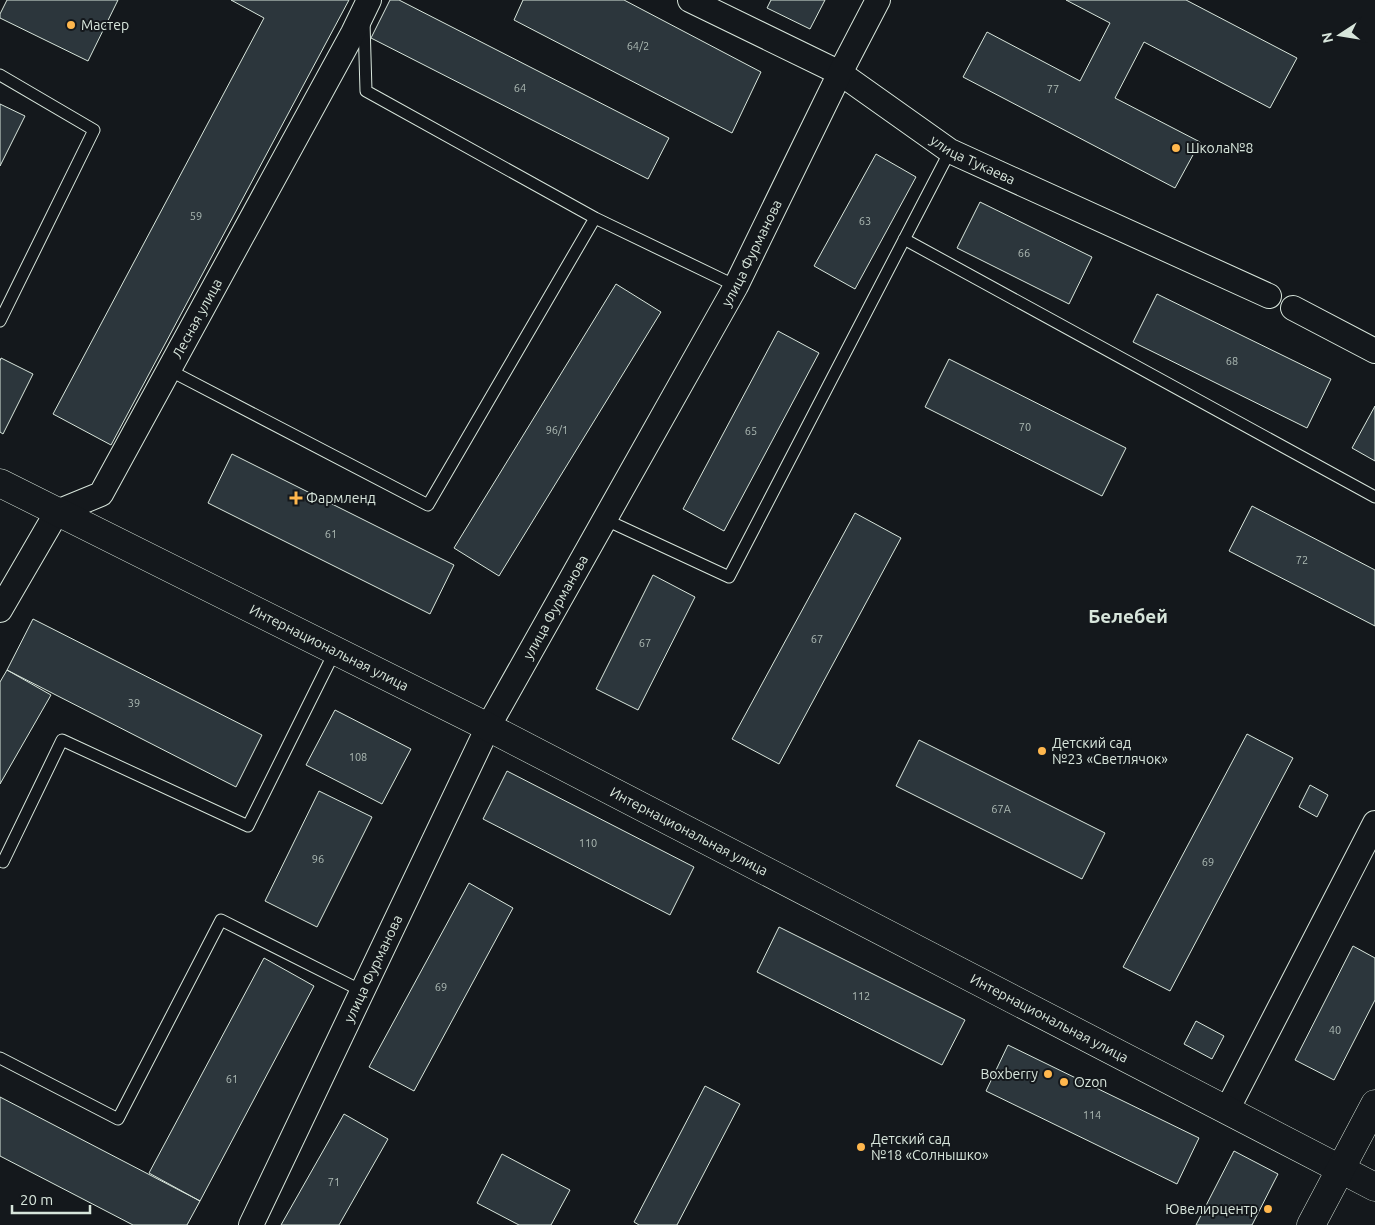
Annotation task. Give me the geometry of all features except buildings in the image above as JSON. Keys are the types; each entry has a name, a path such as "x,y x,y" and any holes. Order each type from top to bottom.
{"street":[{"name":"улица Тукаева","path":"690,0 840,73 950,151 1269,296"},
{"name":"улица Фурманова","path":"251,1225 488,727 736,286 840,73 878,0"},
{"name":"Лесная улица","path":"56,512 101,494 366,6"},
{"path":"1292,308 1375,351"},
{"name":"Интернациональная улица","path":"0,483 488,727 1375,1187"},
{"path":"0,610 56,512"},
{"path":"1227,1110 1375,823"},
{"path":"1311,1225 1375,1104"}],"lane":[{"path":"366,6 366,91 595,218 736,286"},
{"path":"0,75 94,130 0,320"},
{"path":"604,519 729,577 950,151"},
{"path":"169,370 428,505 595,218"},
{"path":"904,240 1375,497"},
{"path":"1,864 62,740 248,826 335,651"},
{"path":"0,1058 118,1119 221,920 362,991"}],"place":[{"name":"Мастер","path":"71,25"},
{"name":"Школа№8","path":"1176,148"},
{"name":"Фармленд","path":"296,498"},
{"name":"Детский сад №23 «Светлячок»","path":"1042,751"},
{"name":"Boxberry","path":"1048,1074"},
{"name":"Ozon","path":"1064,1082"},
{"name":"Детский сад №18 «Солнышко»","path":"861,1147"},
{"name":"Ювелирцентр","path":"1268,1209"}],"district":[{"name":"Белебей","path":"1128,616"}]}
